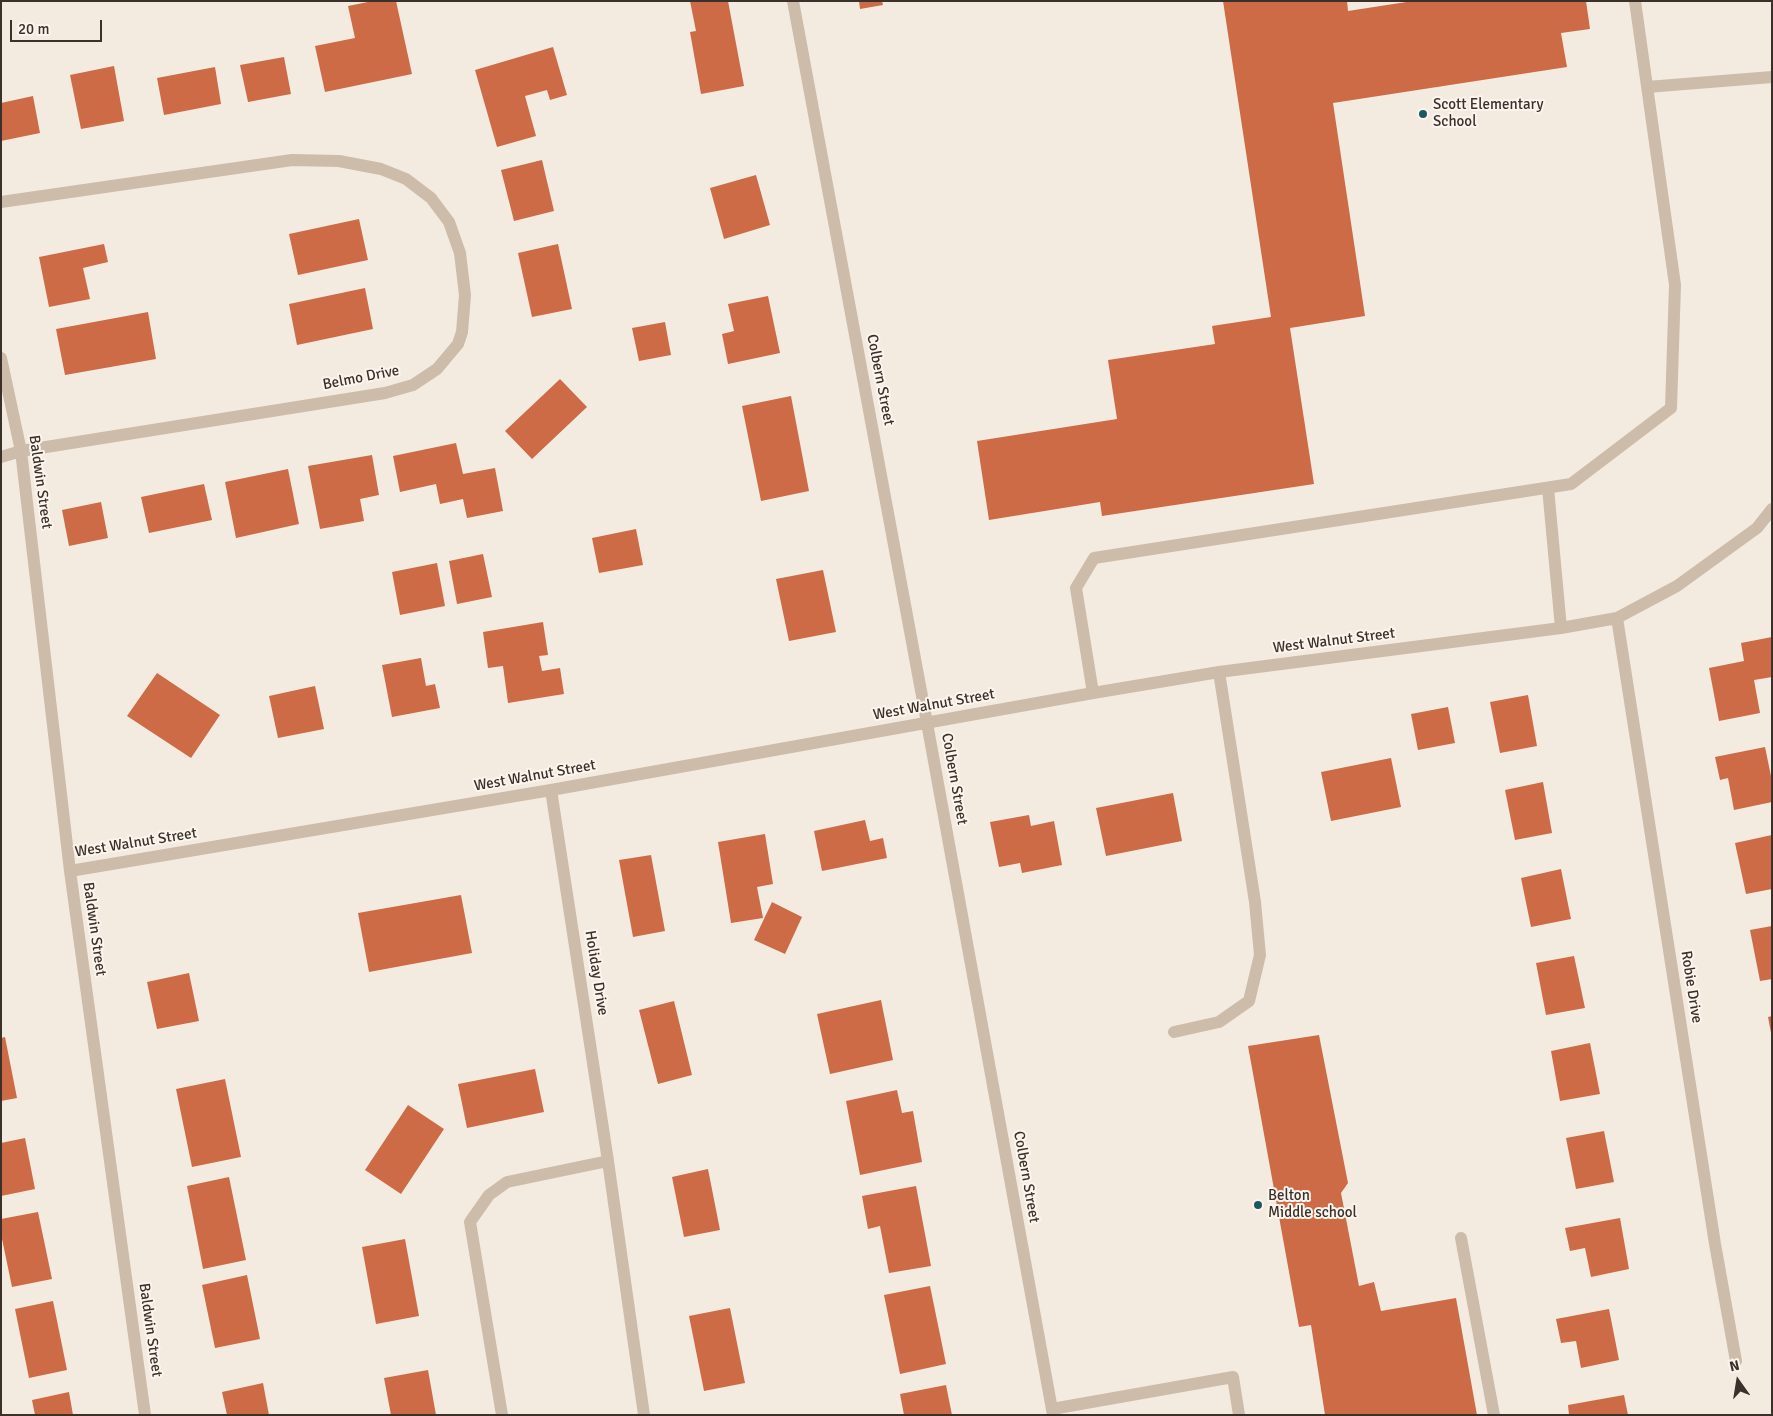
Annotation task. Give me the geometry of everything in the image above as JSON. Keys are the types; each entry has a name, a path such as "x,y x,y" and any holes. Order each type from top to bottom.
{"street":[{"name":"Colbern Street","path":"794,1 1052,1412"},
{"path":"1092,693 1076,588 1094,558 1572,484 1671,408 1674,285 1635,1"},
{"path":"1647,87 1772,77"},
{"name":"Belmo Drive","path":"1,202 292,160 339,161 382,169 406,179 431,198 449,222 460,253 465,295 462,332 458,344 437,369 413,384 385,393 21,451 1,457"},
{"name":"Baldwin Street","path":"1,358 21,451 70,871 145,1415"},
{"path":"1548,488 1560,628"},
{"name":"West Walnut Street","path":"70,871 551,790 1219,672 1560,628 1617,618 1677,586 1758,528 1772,509"},
{"name":"Robie Drive","path":"1617,618 1715,1244 1736,1361"},
{"path":"1174,1032 1219,1022 1248,1001 1260,955 1255,902 1219,672"},
{"name":"Holiday Drive","path":"551,790 608,1161 644,1415"},
{"path":"502,1415 470,1222 489,1195 507,1182 608,1161"},
{"path":"1461,1238 1494,1415"},
{"path":"1052,1412 1233,1377 1239,1415"}],"building":[{"path":"373,1 396,1 412,74 325,92 315,46 355,38 348,6"},
{"path":"690,1 728,1 744,86 701,94 690,32 696,31"},
{"path":"859,1 882,1 883,5 860,9"},
{"path":"1223,1 1347,1 1348,11 1413,1 1586,1 1590,29 1561,33 1567,67 1333,103 1365,316 1290,328 1314,484 1102,516 1100,502 989,520 977,441 1117,419 1108,360 1215,344 1212,326 1271,317"},
{"path":"553,47 567,95 550,100 547,90 525,96 536,136 497,147 475,70"},
{"path":"284,57 291,94 248,102 240,65"},
{"path":"114,66 124,121 81,129 70,75"},
{"path":"215,67 221,104 164,115 157,78"},
{"path":"33,96 40,133 1,141 1,103"},
{"path":"542,160 554,211 514,221 501,170"},
{"path":"756,175 770,225 724,239 710,188"},
{"path":"359,219 368,260 298,275 289,234"},
{"path":"104,244 108,262 83,268 90,299 49,307 39,257"},
{"path":"558,244 572,309 532,317 518,253"},
{"path":"365,288 373,329 297,345 289,304"},
{"path":"768,296 780,353 728,364 722,334 734,331 728,304"},
{"path":"148,312 156,359 65,375 56,329"},
{"path":"665,322 671,355 639,361 632,328"},
{"path":"560,379 587,407 532,459 505,431"},
{"path":"791,396 809,491 761,501 742,406"},
{"path":"456,443 463,474 495,468 503,511 467,518 463,499 440,504 436,484 400,492 393,456"},
{"path":"372,455 379,495 360,499 364,521 320,529 308,466"},
{"path":"288,469 299,524 236,538 225,482"},
{"path":"204,484 212,520 149,533 141,497"},
{"path":"101,502 108,538 69,546 62,510"},
{"path":"636,529 643,565 599,573 592,538"},
{"path":"483,554 492,597 457,604 449,561"},
{"path":"437,563 445,606 400,615 392,572"},
{"path":"823,570 836,632 789,641 776,579"},
{"path":"543,622 548,655 539,656 542,671 560,668 564,694 508,703 503,666 488,668 483,632"},
{"path":"1772,637 1772,677 1754,680 1760,713 1719,721 1709,668 1744,661 1741,643"},
{"path":"421,658 426,686 435,684 440,708 392,717 382,665"},
{"path":"157,673 220,715 191,758 127,716"},
{"path":"315,686 324,729 278,738 269,696"},
{"path":"1528,695 1537,746 1500,753 1490,702"},
{"path":"1448,707 1455,743 1418,750 1411,714"},
{"path":"1765,747 1772,781 1772,802 1734,810 1728,778 1720,780 1715,757"},
{"path":"1391,758 1401,807 1331,821 1321,772"},
{"path":"1543,782 1552,833 1515,840 1505,790"},
{"path":"1173,793 1182,841 1106,856 1096,808"},
{"path":"1029,815 1031,826 1054,821 1062,865 1022,873 1020,863 999,867 990,822"},
{"path":"865,820 870,841 883,838 887,858 822,871 814,831"},
{"path":"765,834 773,884 757,887 763,918 731,923 718,842"},
{"path":"1772,835 1772,889 1746,894 1735,843"},
{"path":"651,855 665,931 633,937 619,860"},
{"path":"1561,869 1571,919 1531,927 1521,878"},
{"path":"461,895 472,953 369,972 358,913"},
{"path":"772,902 802,917 785,954 754,940"},
{"path":"1772,926 1772,979 1760,981 1750,930"},
{"path":"1574,956 1585,1008 1546,1015 1536,963"},
{"path":"189,973 199,1021 157,1029 147,982"},
{"path":"881,1000 893,1060 830,1074 817,1014"},
{"path":"674,1001 692,1075 658,1084 639,1010"},
{"path":"1772,1016 1772,1033 1771,1033 1768,1017"},
{"path":"1319,1035 1348,1183 1341,1193 1359,1286 1374,1282 1381,1311 1456,1298 1477,1415 1325,1415 1311,1325 1299,1327 1248,1046"},
{"path":"5,1037 17,1098 1,1101 1,1038"},
{"path":"1590,1043 1600,1094 1560,1101 1551,1051"},
{"path":"535,1069 544,1112 467,1128 458,1084"},
{"path":"225,1079 241,1157 192,1167 176,1089"},
{"path":"897,1090 902,1113 913,1111 922,1162 860,1175 846,1101"},
{"path":"408,1105 444,1129 401,1194 365,1170"},
{"path":"1604,1131 1614,1182 1576,1189 1566,1138"},
{"path":"25,1138 35,1189 1,1196 1,1143"},
{"path":"708,1169 720,1230 684,1237 672,1177"},
{"path":"229,1177 246,1260 203,1269 187,1186"},
{"path":"916,1186 931,1266 889,1273 880,1226 868,1229 862,1196"},
{"path":"38,1212 52,1279 12,1287 1,1234 1,1219"},
{"path":"1620,1218 1629,1269 1591,1277 1585,1248 1570,1251 1565,1228"},
{"path":"405,1239 419,1316 376,1324 362,1247"},
{"path":"247,1275 260,1339 215,1348 202,1285"},
{"path":"930,1286 946,1364 900,1374 884,1295"},
{"path":"53,1301 67,1370 29,1378 15,1309"},
{"path":"730,1308 745,1383 704,1391 689,1316"},
{"path":"1609,1309 1619,1360 1581,1368 1576,1341 1561,1343 1556,1319"},
{"path":"428,1370 436,1415 391,1415 384,1378"},
{"path":"263,1383 269,1415 227,1415 222,1392"},
{"path":"946,1385 952,1415 904,1415 900,1394"},
{"path":"69,1392 73,1415 35,1415 32,1400"},
{"path":"1624,1395 1628,1415 1569,1415 1568,1405"}],"place":[{"name":"Scott Elementary School","path":"1423,114"},
{"name":"Belton Middle school","path":"1258,1205"}]}
